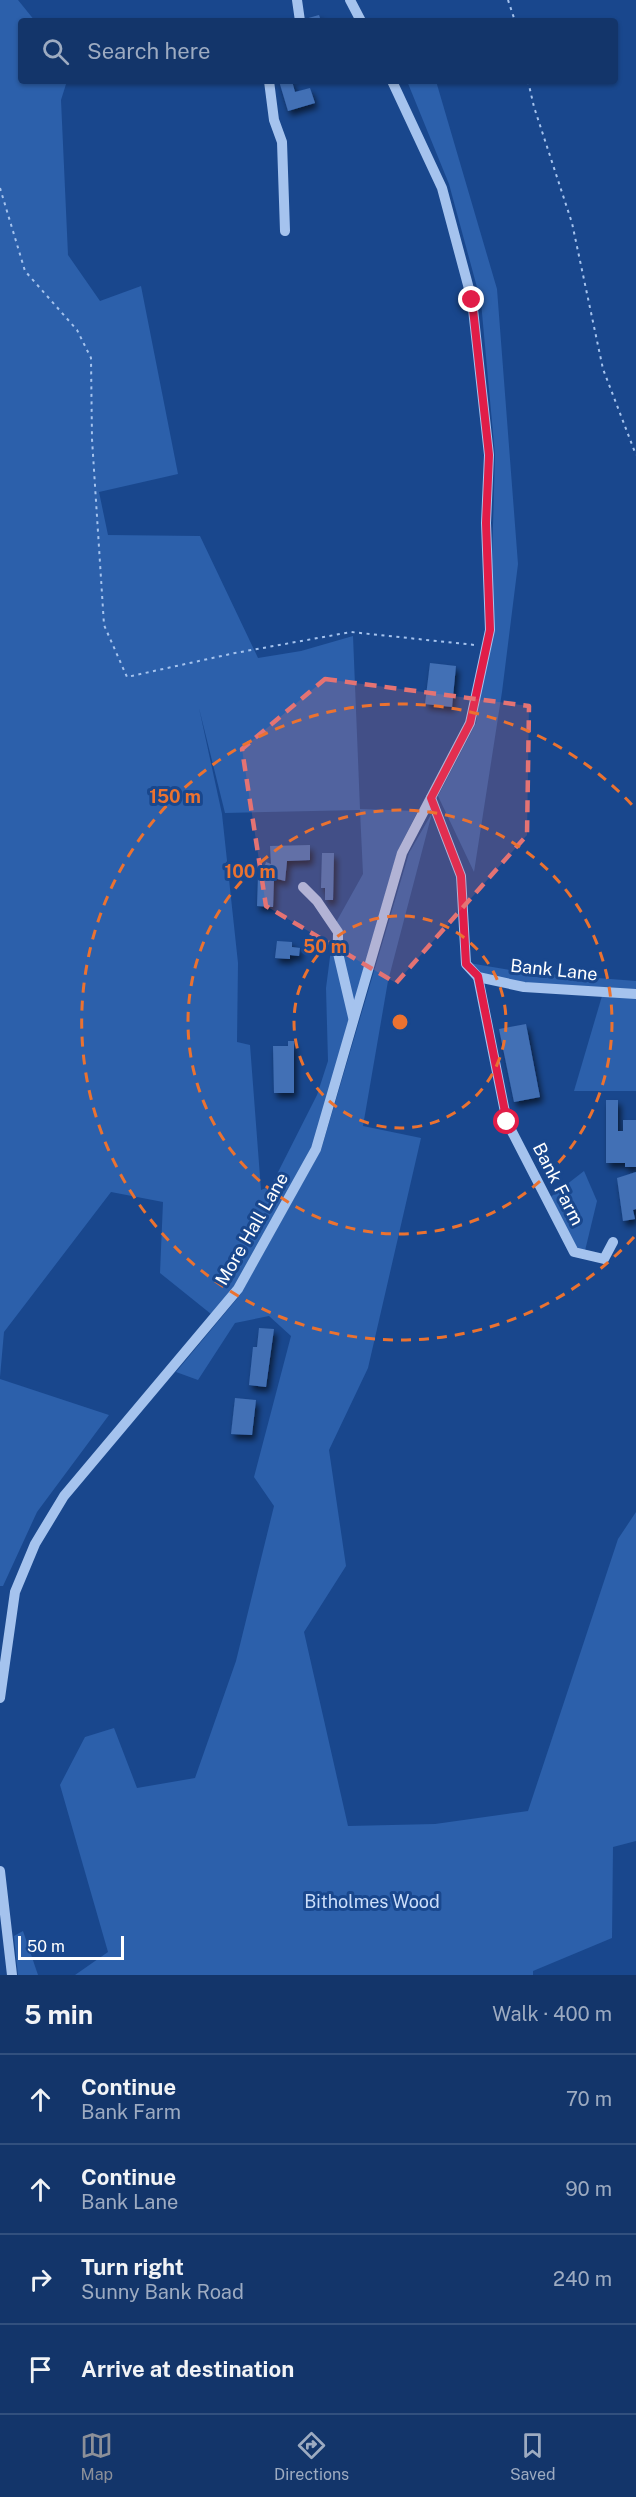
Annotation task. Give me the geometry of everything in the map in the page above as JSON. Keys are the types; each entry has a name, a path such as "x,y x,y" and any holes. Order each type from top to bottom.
{"street":[{"path":"297,0 300,18"},
{"path":"350,0 359,18"},
{"path":"269,84 274,120 282,142 285,231"},
{"name":"More Hall Lane","path":"0,1698 15,1592 35,1544 64,1496 238,1289 316,1149 402,853 470,723 490,630 486,523 489,455 472,300 442,188 393,84"},
{"path":"431,798 461,876 466,964 478,976"},
{"path":"303,887 316,900 338,932 338,953 353,1021"},
{"name":"Bank Lane","path":"478,976 524,987 636,994"},
{"name":"Bank Farm","path":"478,976 507,1122 574,1252 604,1259 613,1242"},
{"path":"0,1871 12,1975"}],"path":[{"path":"508,0 514,18"},
{"path":"529,84 572,224 603,369 636,455"},
{"path":"0,188 25,270 77,330 91,358 92,439 104,625 127,677 235,653 351,632 486,647"}],"highlighted area":[{"path":"325,679 529,706 527,835 396,983 266,906 242,749"}],"green space":[{"path":"0,0 18,0 33,18 18,18 18,84 66,84 61,100 68,255 100,301 141,286 178,474 99,492 108,535 200,536 258,658 301,651 353,636 360,809 418,811 398,850 312,1148 235,1287 211,1314 160,1273 163,1202 111,1192 4,1332 0,1377","holes":["199,708 225,813 360,810 363,874 334,926 326,988 328,1061 317,1095 271,1186 261,1190 250,1045 237,1042 238,963 222,814"]},
{"path":"408,84 437,84 497,289 518,564 502,692 474,872 438,796 476,723 490,630 495,455 481,302 449,184"},
{"name":"Bitholmes Wood","path":"432,813 388,981 363,1126 421,1138 368,1368 329,1450 346,1566 304,1632 348,1826 435,1824 528,1811 618,1539 636,1512 636,1841 613,1847 612,1938 533,1971 533,1975 75,1975 108,1952 60,1785 85,1737 114,1728 137,1788 195,1778 236,1661 274,1506 254,1477 291,1336 269,1316 235,1323 198,1380 176,1372 240,1295 321,1150 409,853"},
{"path":"469,963 521,972 636,981 636,992 525,985 481,975"},
{"path":"602,996 636,998 636,1091 574,1091"},
{"path":"584,1171 597,1201 583,1259 548,1199"},
{"path":"0,1379 109,1415 37,1512 3,1586 0,1586"},
{"path":"23,1931 38,1975 18,1975 14,1936"}],"building":[{"path":"280,84 293,84 295,92 310,88 315,103 288,111"},
{"path":"430,663 456,666 452,707 425,704"},
{"path":"310,845 310,860 287,861 285,881 274,878 273,907 257,906 258,876 262,876 266,862 271,864 270,846"},
{"path":"322,853 334,853 333,900 325,900 325,888 321,888"},
{"path":"277,941 292,942 292,947 300,948 299,956 290,955 290,959 275,958"},
{"path":"526,1024 540,1097 514,1102 499,1029"},
{"path":"288,1041 294,1041 294,1093 274,1093 273,1046 288,1046"},
{"path":"606,1100 618,1100 618,1131 623,1131 623,1120 636,1120 636,1167 625,1167 625,1163 606,1163"},
{"path":"636,1172 636,1209 633,1210 635,1219 623,1221 617,1178"},
{"path":"259,1328 274,1329 266,1387 249,1385 253,1347 257,1347"},
{"path":"235,1398 256,1400 252,1435 231,1434"}],"route":[{"path":"472,300 489,455 486,523 490,630 470,723 431,798 461,876 466,964 478,976 507,1122"}]}
